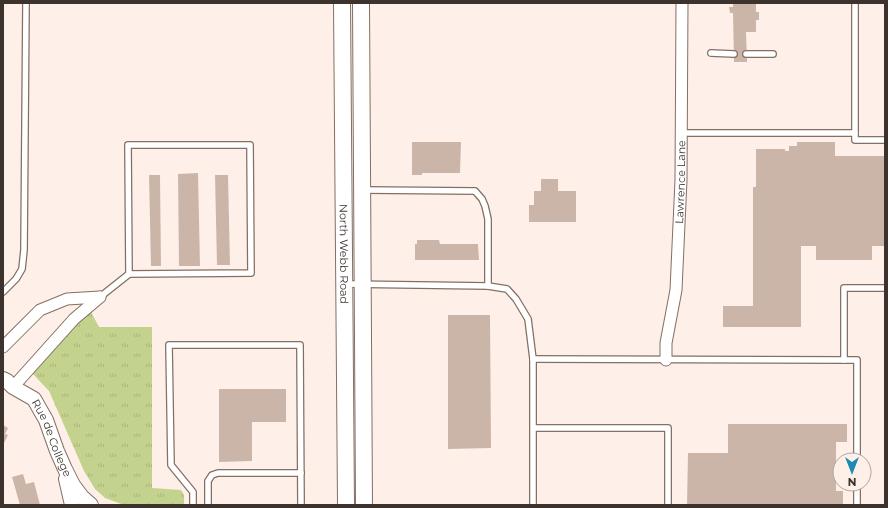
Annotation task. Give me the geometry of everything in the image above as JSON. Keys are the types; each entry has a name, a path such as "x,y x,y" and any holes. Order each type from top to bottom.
{"main road":[{"name":"North Webb Road","path":"342,3 346,505"},
{"name":"North Webb Road","path":"361,3 364,505"}],"street":[{"name":"Lawrence Lane","path":"666,360 666,343 676,290 681,180 682,3"},
{"path":"3,347 40,310 67,299 100,297"},
{"path":"8,383 74,319 100,297"},
{"name":"Rue de College","path":"8,383 34,399 46,420 64,469 73,485 91,505"},
{"path":"64,469 72,505"}],"lane":[{"path":"3,292 16,279 22,269 24,250 26,3"},
{"path":"855,3 855,140 885,140"},
{"path":"711,53 734,54"},
{"path":"746,54 773,54"},
{"path":"681,133 855,133"},
{"path":"100,297 129,274 251,273 250,145 128,145 129,274"},
{"path":"362,190 475,191 482,199 488,219 488,286"},
{"path":"344,284 488,286 507,289 516,299 528,319 533,359 533,505"},
{"path":"844,360 844,288 885,288"},
{"path":"193,505 193,492 171,465 169,345 300,345 301,505"},
{"path":"533,359 857,360 857,452"},
{"path":"534,428 668,428 668,505"},
{"path":"208,505 208,480 212,475 218,473 301,473"},
{"path":"857,492 857,505"}],"green space":[{"path":"91,312 99,327 152,327 152,488 181,490 184,495 184,505 121,504 105,498 95,489 84,471 49,391 32,373 79,320"}],"building":[{"path":"733,3 756,3 756,12 759,12 759,20 756,20 756,32 746,32 747,62 734,62 733,13 730,13 729,7 733,7"},
{"path":"412,142 461,142 460,173 422,173 422,175 412,175"},
{"path":"797,142 835,142 835,156 885,156 885,246 872,246 872,260 816,260 816,246 801,246 801,327 723,327 723,306 753,306 753,187 756,187 756,149 785,149 785,151 789,151 789,146 797,146"},
{"path":"198,173 200,266 179,266 178,174"},
{"path":"149,175 160,175 161,266 151,266"},
{"path":"215,175 228,175 230,265 217,265"},
{"path":"541,179 558,179 558,191 576,191 576,222 529,222 529,205 534,205 534,191 541,191"},
{"path":"417,240 439,240 440,244 478,244 479,260 415,260 415,244 417,244"},
{"path":"448,315 490,315 491,448 448,449"},
{"path":"219,389 286,389 286,422 252,422 252,461 219,462"},
{"path":"728,424 847,424 847,442 836,442 836,452 832,452 832,492 843,492 843,505 687,505 688,453 728,453"},
{"path":"3,425 8,428 5,434 8,435 3,445"},
{"path":"23,474 26,484 34,482 40,505 20,505 12,477"}]}
